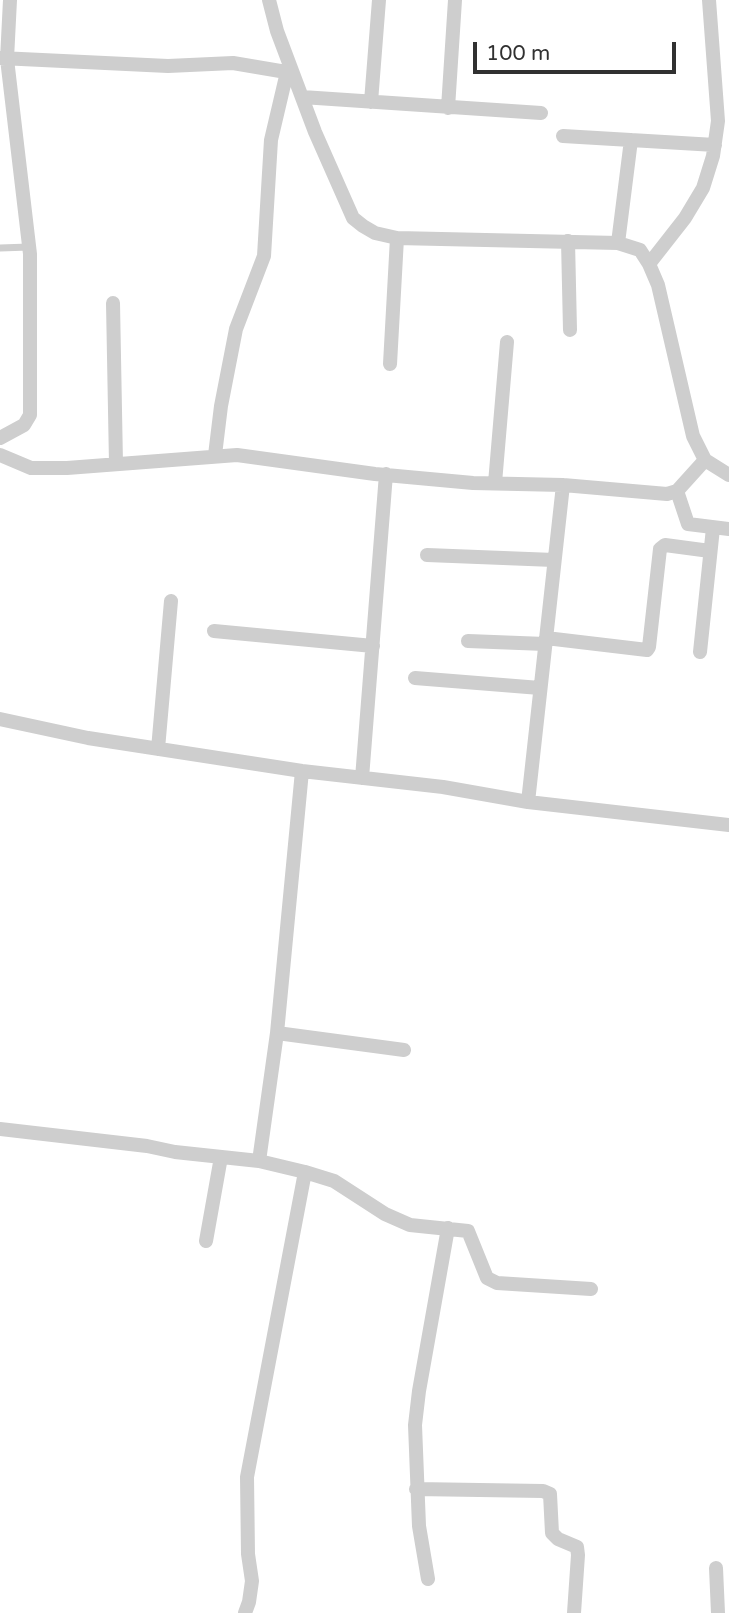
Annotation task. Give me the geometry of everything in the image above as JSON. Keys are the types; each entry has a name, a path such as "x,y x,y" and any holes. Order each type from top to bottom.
{"street":[{"path":"0,438 24,425 30,415 29,247 4,58 10,0"},
{"path":"269,0 289,72 354,218 375,233 397,238 618,243 640,250 658,285 693,436 705,460 729,475"},
{"path":"371,102 379,0"},
{"path":"448,108 455,0"},
{"path":"649,264 685,218 703,188 715,145 718,121 709,0"},
{"path":"4,58 167,66 233,63 289,72"},
{"path":"215,455 220,406 236,329 264,256 271,139 289,72"},
{"path":"302,97 541,113"},
{"path":"563,136 715,145"},
{"path":"618,243 631,140"},
{"path":"390,364 397,238"},
{"path":"568,241 569,330"},
{"path":"113,303 116,464"},
{"path":"495,484 506,342"},
{"path":"0,455 31,468 237,455 386,474 495,484 563,485 667,494 677,491 705,460"},
{"path":"362,778 386,474"},
{"path":"527,802 563,485"},
{"path":"677,491 685,522 692,527 729,530"},
{"path":"700,652 713,528"},
{"path":"468,641 545,641 647,650 660,548 665,545 710,551"},
{"path":"427,555 554,560"},
{"path":"158,749 171,601"},
{"path":"214,631 373,646"},
{"path":"415,678 540,688"},
{"path":"0,719 88,738 302,771 443,787 527,802 729,825"},
{"path":"260,1161 277,1033 302,771"},
{"path":"277,1033 404,1050"},
{"path":"0,1129 260,1161 305,1172 334,1181 386,1213 410,1224 468,1231 486,1278 497,1283 591,1289"},
{"path":"206,1241 221,1157"},
{"path":"245,1613 250,1602 252,1581 246,1518 250,1458 305,1172"},
{"path":"428,1579 419,1526 415,1425 448,1228"},
{"path":"416,1489 550,1493 552,1533 558,1539 577,1547 574,1613"},
{"path":"716,1568 718,1613"}],"lane":[{"path":"0,248 29,247"}]}
